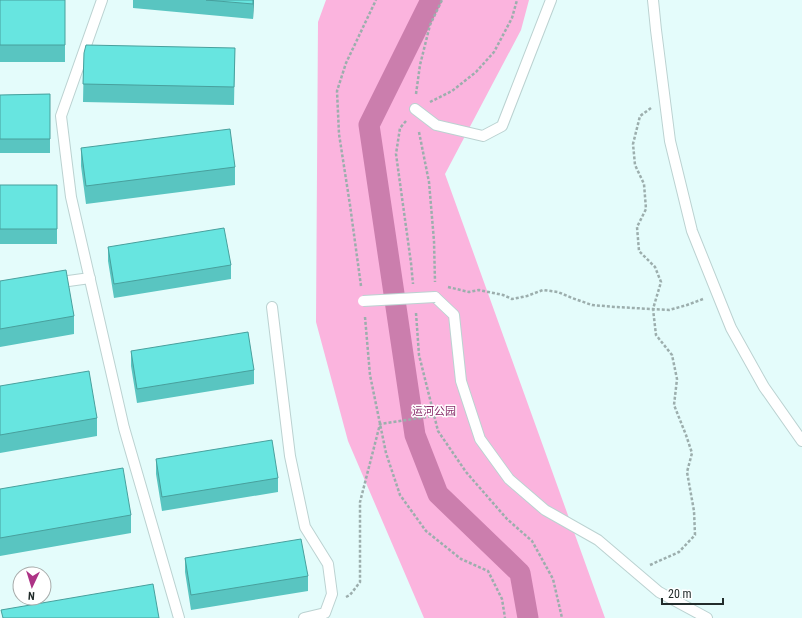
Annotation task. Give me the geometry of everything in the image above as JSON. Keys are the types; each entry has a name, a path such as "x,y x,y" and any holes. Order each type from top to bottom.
{"lane":[{"path":"102,0 61,116 72,197 124,428 179,618"},
{"path":"415,109 436,125 483,136 502,126 552,0"},
{"path":"653,0 670,141 692,230 731,328 764,387 802,441"},
{"path":"45,285 90,278"},
{"path":"363,301 435,297 454,315 461,382 480,439 509,479 545,510 598,540 659,592 707,618"},
{"path":"272,307 290,456 305,527 328,564 332,594 325,613 304,618"}],"path":[{"path":"376,0 346,63 337,91 339,134 363,301 370,375 386,453 400,495 426,531 461,560 488,571 502,599 505,618"},
{"path":"435,297 434,241 428,182 415,109 420,65 430,25 442,0"},
{"path":"413,286 412,262 396,154 400,128 415,109 452,91 476,72 494,52 512,18 517,0"},
{"path":"636,572 679,552 695,536 694,511 686,472 692,453 674,405 677,379 672,355 656,335 653,309 661,282 655,267 639,251 637,227 646,209 644,184 635,165 633,144 640,116 665,99"},
{"path":"435,297 447,287 469,292 479,290 503,295 512,299 543,290 558,292 592,305 669,310 687,305 717,293"},
{"path":"415,309 419,356 438,431 466,472 507,519 532,541 552,579 562,618"},
{"path":"380,424 434,416"},
{"path":"325,613 350,595 360,582 360,502 380,424"}],"green space":[{"name":"运河公园","path":"326,0 529,0 521,30 445,174 605,618 424,618 348,441 316,322 318,22"}],"building":[{"path":"0,0 65,0 65,45 0,45"},
{"path":"206,0 253,0 253,4"},
{"path":"86,45 235,48 234,87 83,84 84,53"},
{"path":"50,94 50,139 0,139 0,95"},
{"path":"230,129 235,167 86,186 81,148"},
{"path":"0,185 57,185 57,229 0,229"},
{"path":"224,228 231,265 114,284 108,247"},
{"path":"66,270 74,316 0,329 0,281"},
{"path":"248,332 254,370 137,389 131,351"},
{"path":"89,371 97,418 0,435 0,386"},
{"path":"272,440 278,478 162,497 156,459"},
{"path":"123,468 131,515 0,538 0,489"},
{"path":"301,539 308,576 191,595 185,558"},
{"path":"153,584 159,618 3,618 1,610 24,606 52,606 52,601"}],"waterway":[{"path":"431,0 369,125 415,435 438,494 520,573 528,618"}]}
